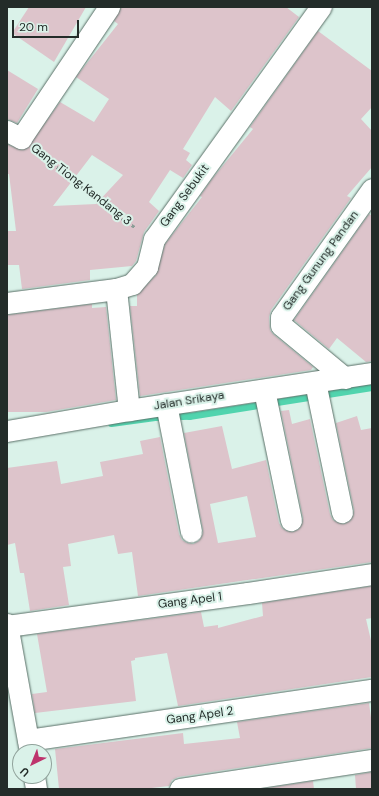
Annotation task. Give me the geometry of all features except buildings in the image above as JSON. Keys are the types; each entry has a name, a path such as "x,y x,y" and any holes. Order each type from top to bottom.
{"street":[{"path":"14,135 109,7"},
{"name":"Gang Sebukit","path":"7,303 116,289 132,284 142,275 147,267 154,239 321,7"},
{"name":"Gang Gunung Pandan","path":"345,378 281,325 280,317 372,189"},
{"path":"116,289 129,410"},
{"name":"Jalan Srikaya","path":"7,431 166,404 345,378 372,372"},
{"path":"315,382 342,512"},
{"path":"264,390 291,520"},
{"path":"166,404 191,532"},
{"name":"Gang Apel 1","path":"8,631 372,574"},
{"path":"8,631 29,744"},
{"name":"Gang Apel 2","path":"41,744 372,690"},
{"path":"180,789 372,760"}],"path":[{"name":"Gang Tiong Kandang 3","path":"14,135 116,215 154,239"}],"waterway":[{"path":"111,423 155,417 189,416 372,387"}]}
